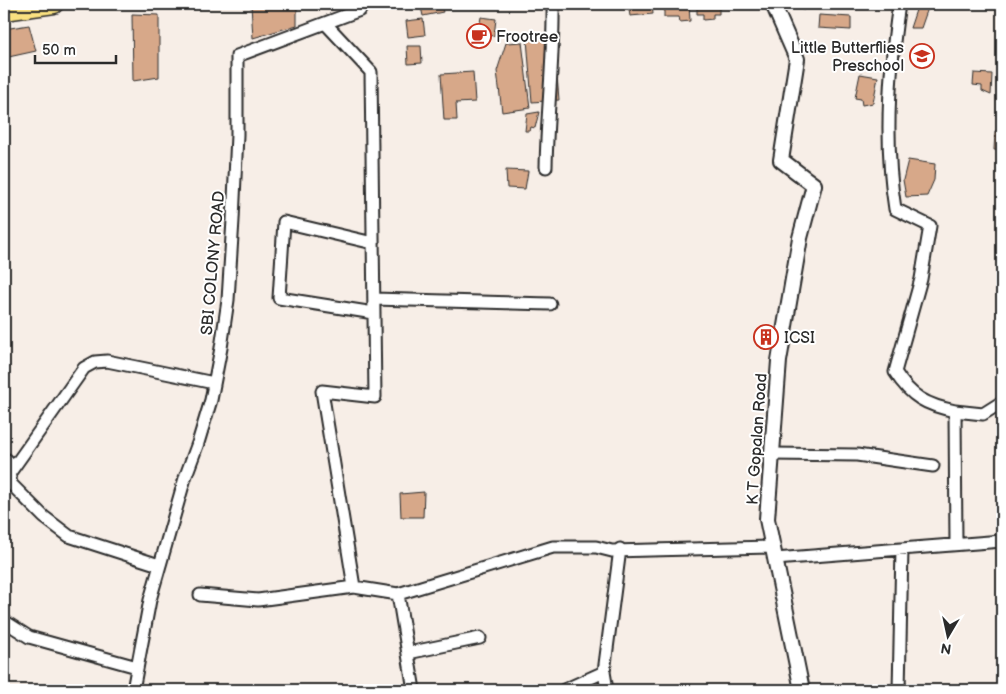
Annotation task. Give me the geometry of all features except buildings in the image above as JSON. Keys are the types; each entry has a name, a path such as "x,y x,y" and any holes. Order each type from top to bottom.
{"main road":[{"path":"4,11 54,4"}],"street":[{"name":"SBI COLONY ROAD","path":"133,690 150,600 159,565 185,478 198,443 214,383 228,300 237,136 237,56 360,10 363,4"},
{"path":"546,167 550,68 554,52 554,4"},
{"name":"K T Gopalan Road","path":"773,4 797,59 781,160 814,185 800,238 780,361 767,520 802,690"},
{"path":"899,4 891,58 889,171 895,209 930,226 921,279 895,372 906,388 930,405 955,411 983,414 1002,402"},
{"path":"326,24 371,72 375,397 322,391 354,587"},
{"path":"374,243 284,222 279,298 374,313"},
{"path":"374,299 550,304"},
{"path":"10,474 84,368 95,362 107,361 214,383"},
{"path":"955,411 956,544"},
{"path":"772,454 857,454 933,466"},
{"path":"4,458 7,460 11,484 44,517 69,536 159,565"},
{"path":"200,595 258,600 354,587 398,594 553,547 596,546 612,551 620,549 774,553 902,549 1002,540"},
{"path":"607,690 604,672 620,549"},
{"path":"899,690 902,549"},
{"path":"398,594 414,690"},
{"path":"4,621 29,637 137,667"},
{"path":"408,653 480,638"},
{"path":"564,690 604,672"}],"place":[{"name":"Frootree","path":"479,36"},
{"name":"Little Butterflies Preschool","path":"922,56"},
{"name":"ICSI","path":"766,337"}]}
